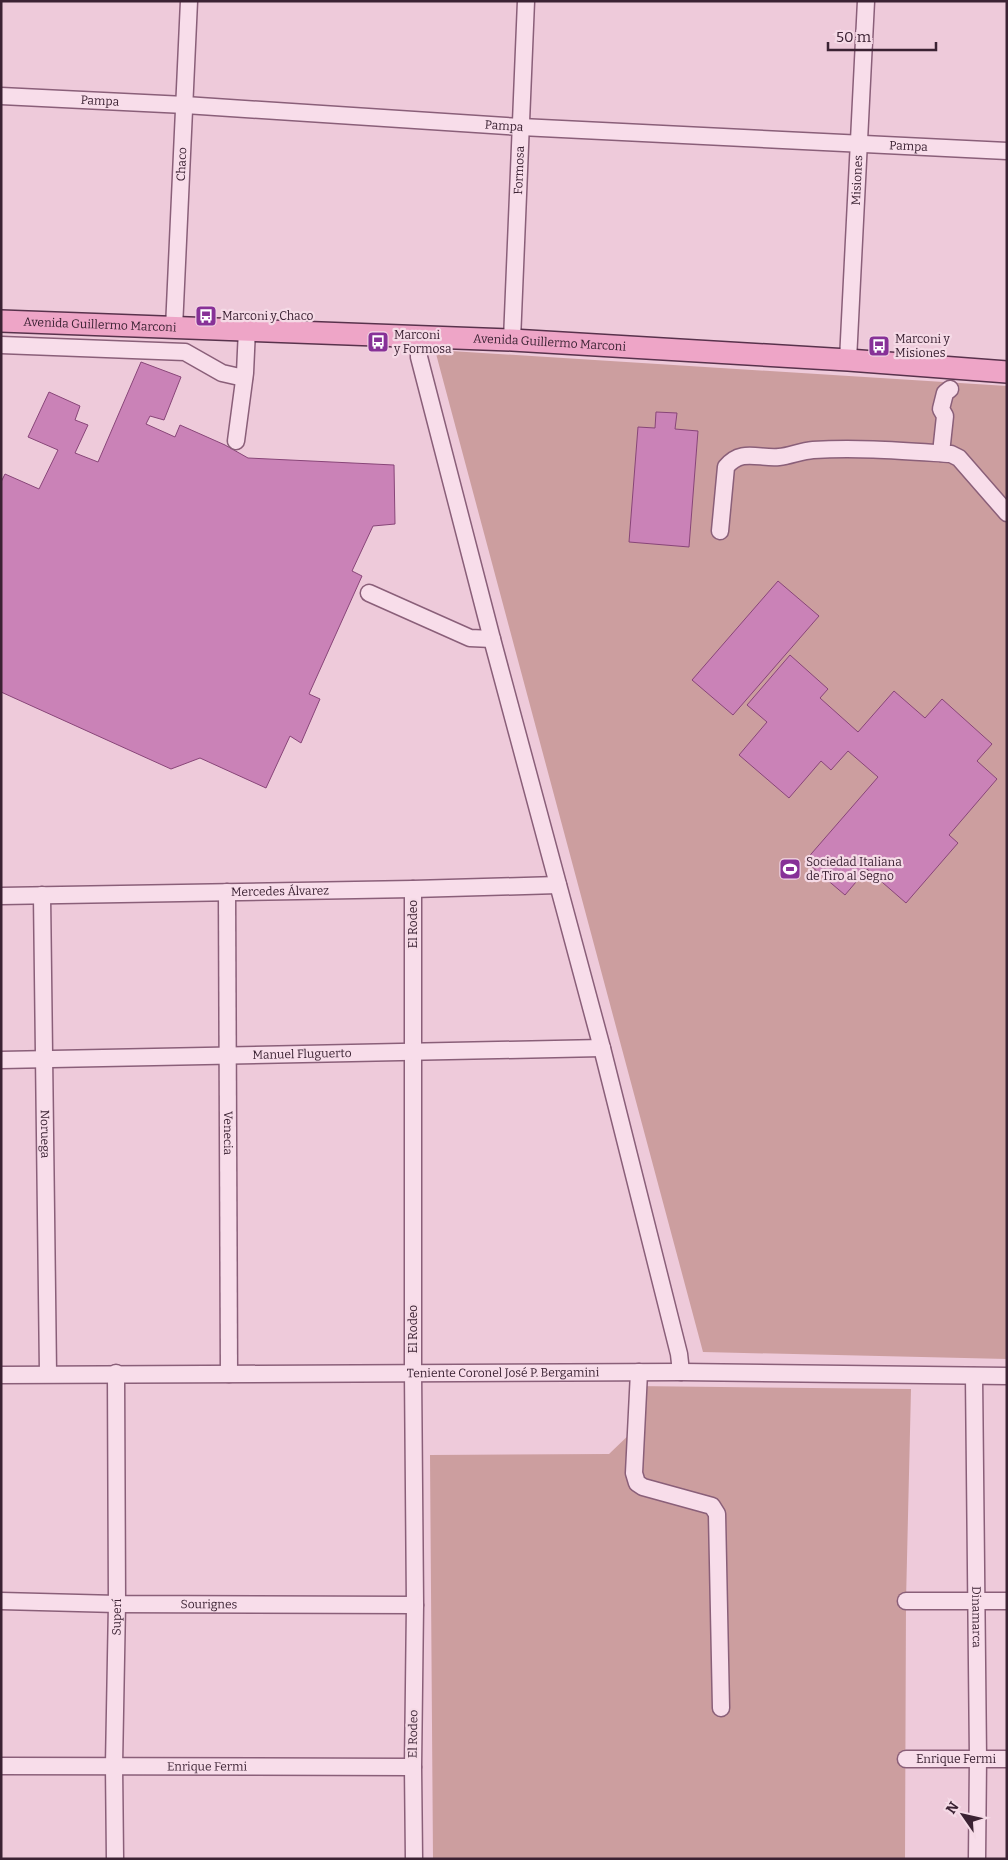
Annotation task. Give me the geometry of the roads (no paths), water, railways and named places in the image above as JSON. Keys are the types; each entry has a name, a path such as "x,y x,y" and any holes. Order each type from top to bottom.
{"main road":[{"name":"Avenida Guillermo Marconi","path":"1,321 512,340 848,360 951,379 1007,372"}],"street":[{"name":"Chaco","path":"174,328 189,1"},
{"name":"Formosa","path":"512,340 526,1"},
{"name":"Misiones","path":"848,360 866,1"},
{"name":"Pampa","path":"1,96 185,105 521,127 1007,151"},
{"path":"236,441 244,378 246,329"},
{"path":"421,336 419,357 492,640 602,1048 679,1354 681,1372"},
{"path":"1,345 185,352 222,373 244,378"},
{"path":"941,453 945,416 942,409 943,399 951,379"},
{"path":"720,531 726,467 732,460 742,456 778,457 812,450 878,450 951,454 959,458 1007,513"},
{"path":"369,593 470,638 492,640"},
{"name":"Mercedes Álvarez","path":"1,896 558,885"},
{"name":"El Rodeo","path":"413,889 415,1605 412,1767 414,1859"},
{"name":"Venecia","path":"227,892 229,1374"},
{"name":"Noruega","path":"42,895 48,1373"},
{"name":"Manuel Fluguerto","path":"1,1060 602,1048"},
{"path":"639,1372 634,1473 637,1483 643,1487 712,1506 717,1514 721,1708"},
{"name":"Teniente Coronel José P. Bergamini","path":"1,1375 48,1373 681,1372 1007,1376"},
{"name":"Superí","path":"115,1859 116,1373"},
{"name":"Dinamarca","path":"974,1376 978,1758 977,1859"},
{"name":"Sourignes","path":"1,1601 117,1604 415,1605"},
{"path":"906,1601 1007,1601"},
{"name":"Enrique Fermi","path":"906,1759 1007,1759"},
{"name":"Enrique Fermi","path":"1,1766 412,1767"}],"place":[{"name":"Marconi y Chaco","path":"206,316"},
{"name":"Marconi y Formosa","path":"378,342"},
{"name":"Marconi y Misiones","path":"879,346"},
{"name":"Sociedad Italiana de Tiro al Segno","path":"790,869"}]}
